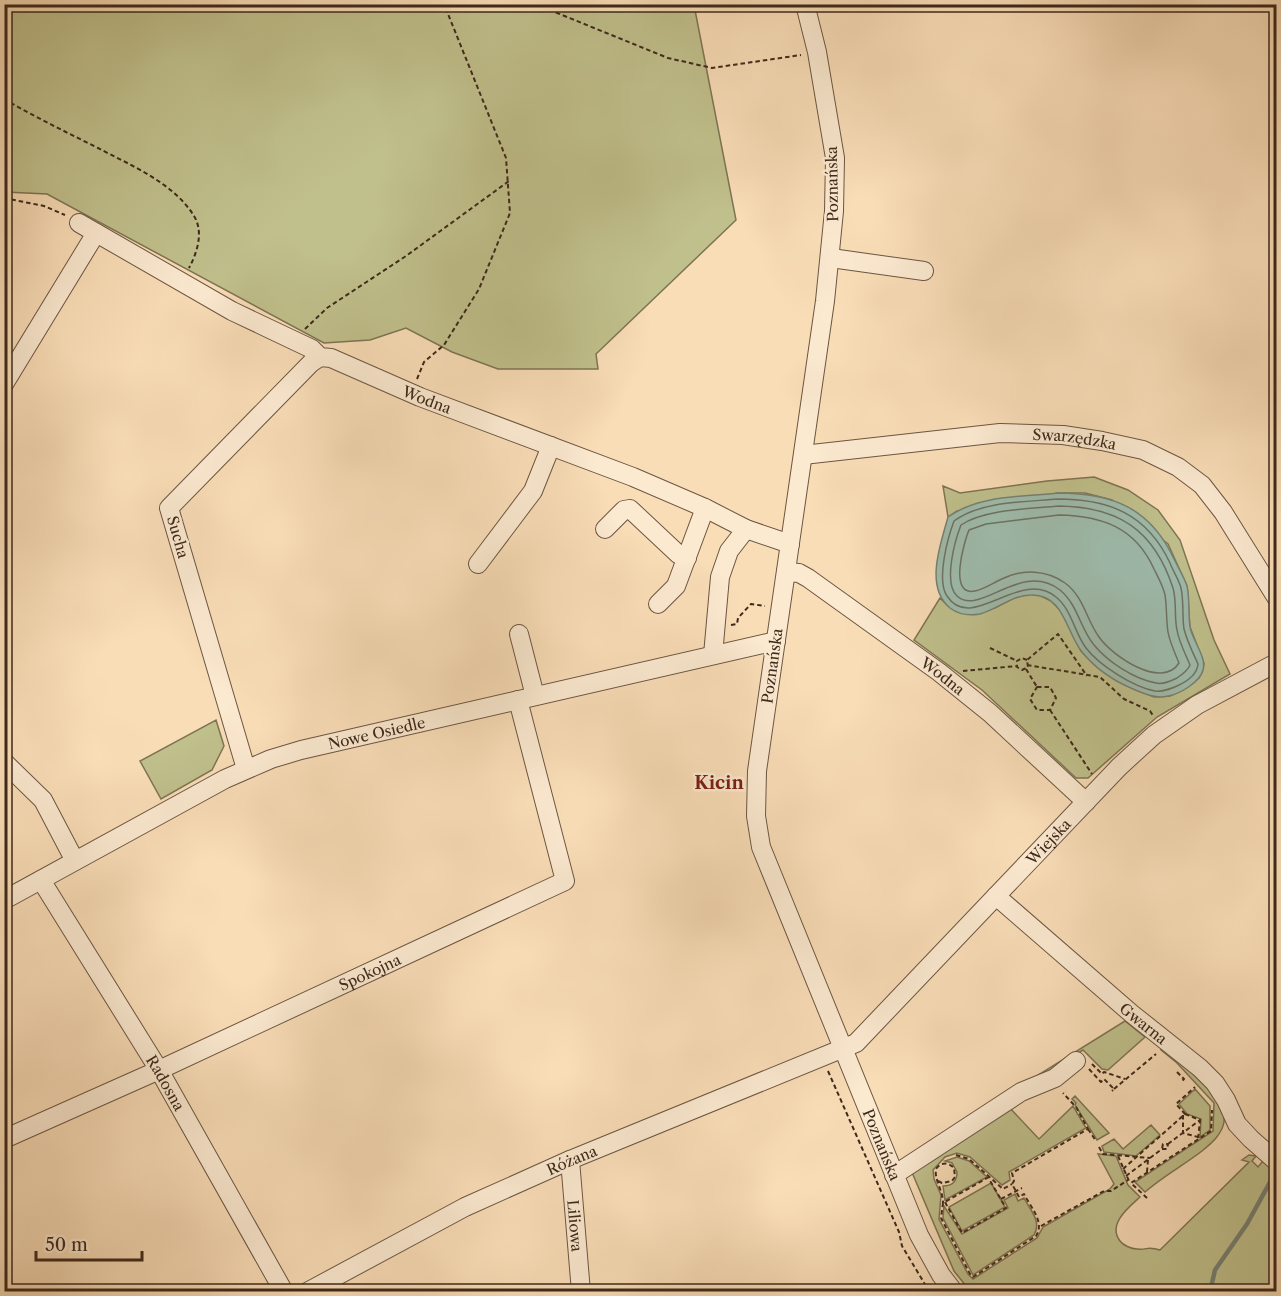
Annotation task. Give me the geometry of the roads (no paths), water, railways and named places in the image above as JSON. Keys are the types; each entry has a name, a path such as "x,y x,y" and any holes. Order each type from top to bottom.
{"street":[{"name":"Poznańska","path":"806,4 817,52 835,158 835,203 831,258 757,771 757,832 761,847 894,1175 930,1258 954,1292"},
{"name":"Wodna","path":"79,223 232,311 312,348 320,357 330,358 410,393 633,477 705,508 746,529 790,544"},
{"path":"4,384 96,233"},
{"path":"831,258 924,271"},
{"name":"Sucha","path":"246,769 169,508 311,363 320,357"},
{"name":"Swarzędzka","path":"803,455 1000,433 1063,435 1143,450 1178,467 1202,484 1223,512 1276,597"},
{"path":"478,564 533,491 550,446"},
{"path":"658,604 676,586 705,508"},
{"path":"605,529 624,510 630,509 678,554 687,558"},
{"path":"713,655 720,577 733,544 746,529"},
{"name":"Wodna","path":"786,572 799,573 808,578 939,672 990,713 1086,802"},
{"path":"519,634 526,698"},
{"name":"Nowe Osiedle","path":"4,900 210,787 246,769 301,750 776,641"},
{"name":"Wiejska","path":"844,1049 856,1043 1119,767 1163,729 1197,705 1276,663"},
{"name":"Spokojna","path":"4,1139 159,1070 565,881 526,698"},
{"path":"4,762 43,800 75,861"},
{"name":"Radosna","path":"41,880 159,1070 285,1292"},
{"name":"Gwarna","path":"996,896 1154,1042 1200,1068 1215,1083 1238,1124 1276,1161"},
{"name":"Różana","path":"307,1292 465,1207 570,1160 844,1049"},
{"path":"894,1175 1021,1092 1051,1080 1076,1061"},
{"name":"Liliowa","path":"570,1160 581,1292"}],"water":[{"path":"1058,493 1096,496 1128,507 1142,516 1165,543 1187,586 1191,632 1204,665 1198,679 1189,687 1173,695 1154,696 1133,689 1112,678 1082,652 1057,607 1042,596 1018,597 987,612 972,615 953,610 942,599 936,577 939,552 948,517 960,510 987,501"}],"waterway":[{"path":"1271,794 1276,799"},
{"path":"1210,1292 1215,1270 1247,1224 1275,1173"}],"district":[{"name":"Kicin","path":"719,783"}]}
